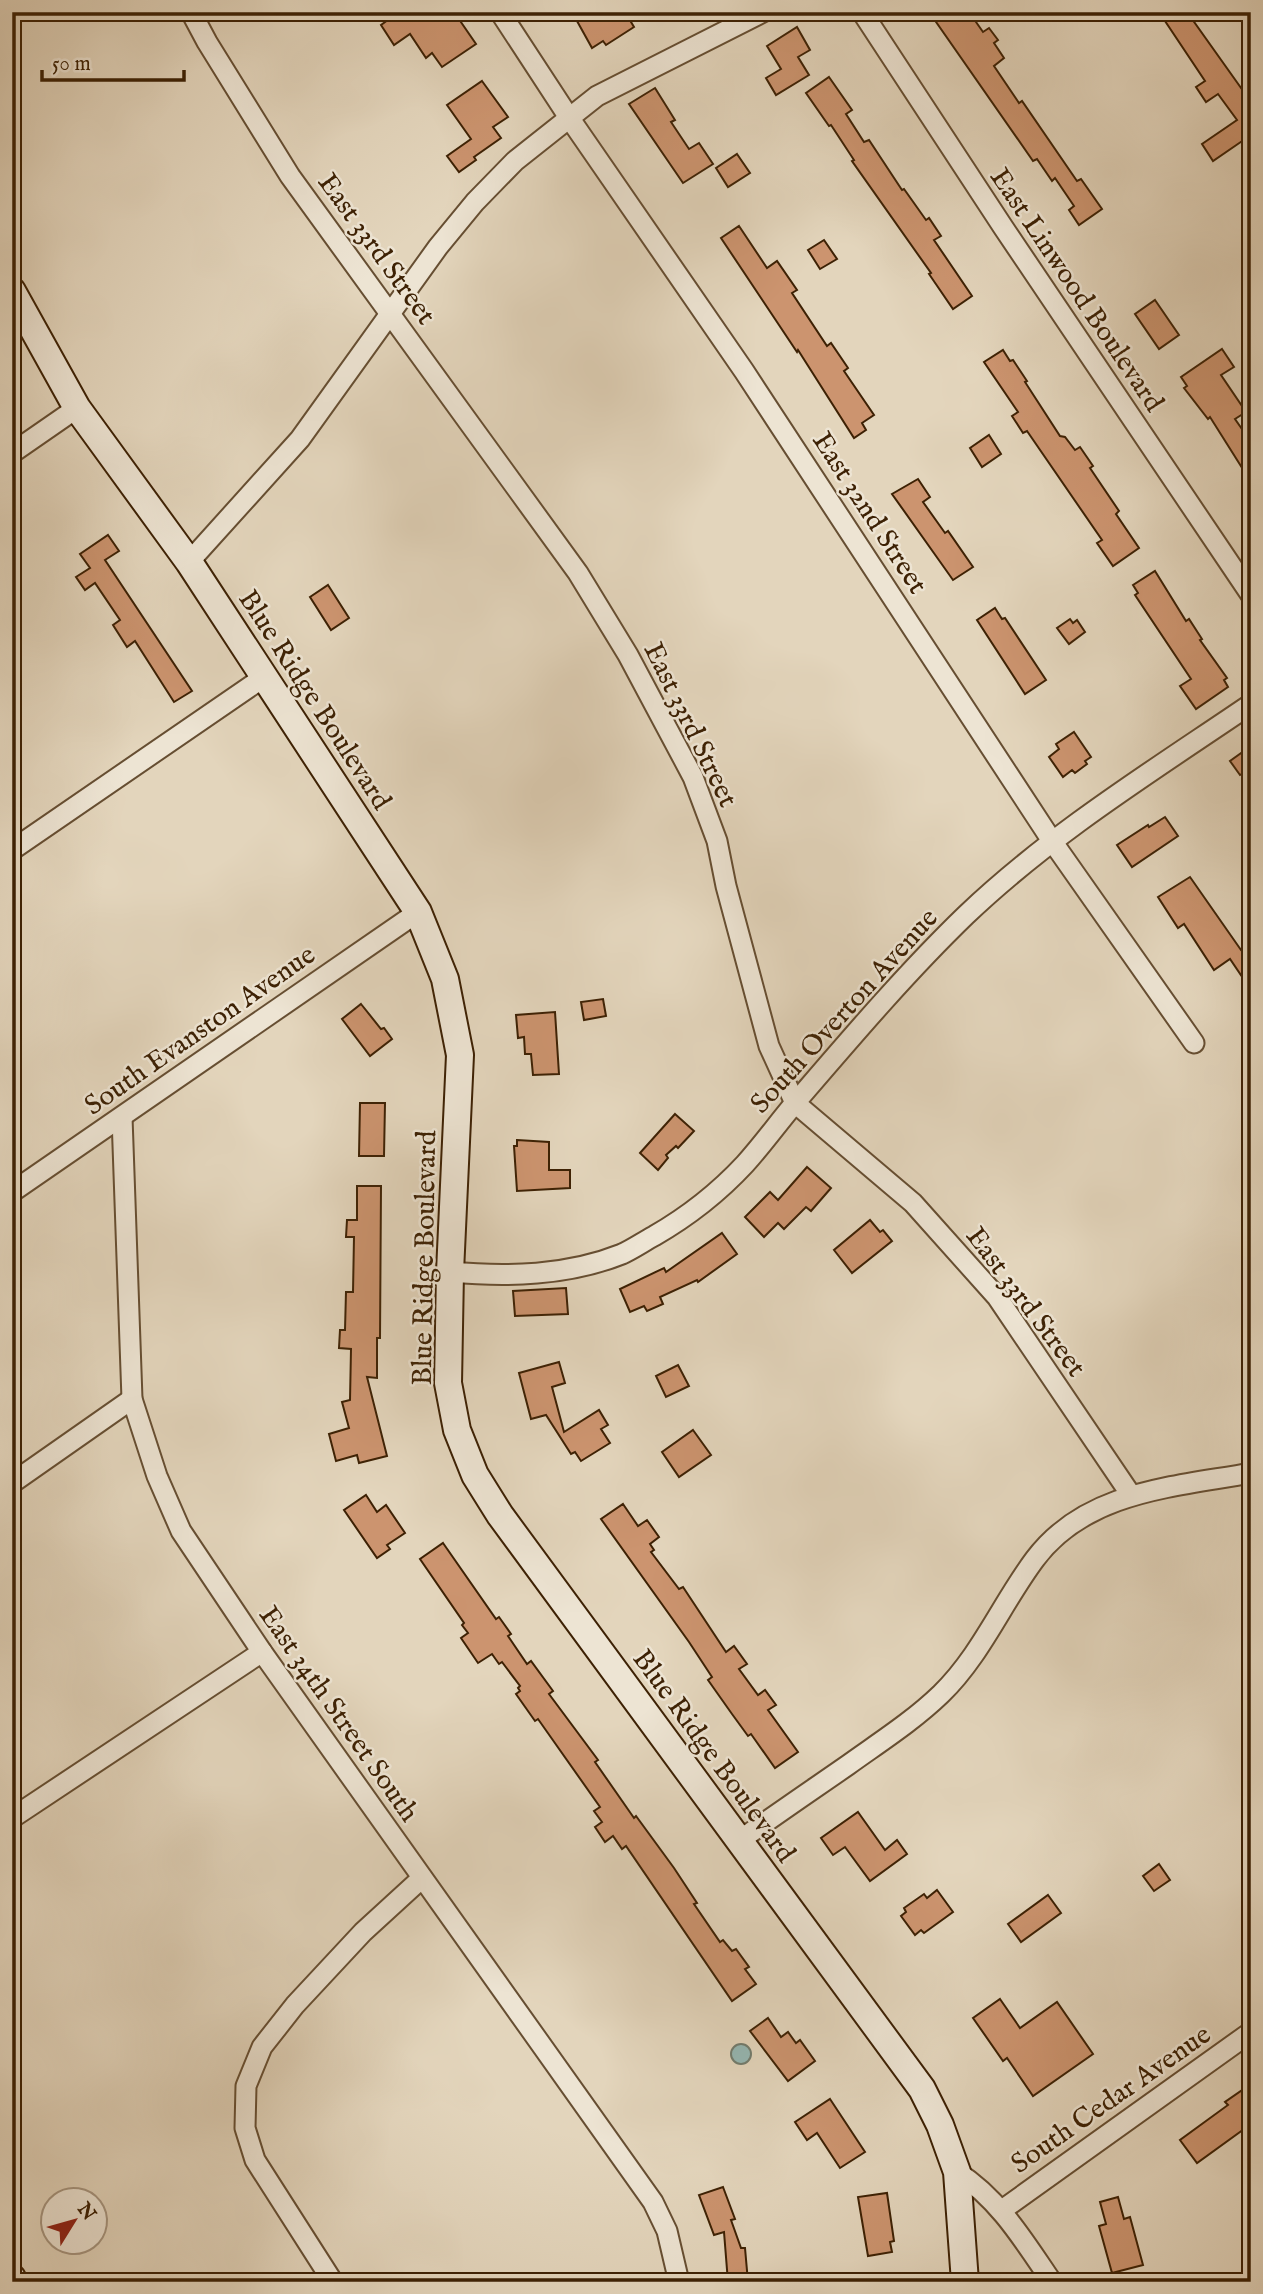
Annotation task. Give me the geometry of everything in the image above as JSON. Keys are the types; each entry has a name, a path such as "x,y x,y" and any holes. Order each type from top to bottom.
{"street":[{"name":"East 33rd Street","path":"191,12 290,176 578,573 628,655 693,778 718,841 726,886 769,1046 795,1103 913,1203 971,1266 996,1297 1131,1495"},
{"name":"East 32nd Street","path":"500,12 568,116 744,371 1052,841 1194,1043"},
{"path":"189,562 300,439 438,247 475,202 515,161 568,116 597,96 763,12"},
{"name":"East Linwood Boulevard","path":"862,12 1251,595"},
{"name":"Blue Ridge Boulevard","path":"12,291 77,408 189,562 418,912 445,979 460,1055 448,1383 457,1430 475,1475 500,1515 922,2089 940,2125 957,2172 965,2282"},
{"path":"12,453 77,408"},
{"path":"12,850 264,677"},
{"name":"South Overton Avenue","path":"450,1272 487,1275 536,1273 585,1265 623,1254 673,1224 719,1189 744,1164 911,972 967,914 1052,841 1251,704"},
{"name":"South Evanston Avenue","path":"12,1192 418,912"},
{"name":"East 34th Street South","path":"122,1117 132,1399 156,1476 181,1531 262,1652 653,2202 667,2231 677,2263 679,2282"},
{"path":"12,1483 132,1399"},
{"path":"739,1841 907,1724 943,1692 978,1650 1036,1558 1067,1526 1090,1511 1131,1495 1251,1473"},
{"path":"12,1818 262,1652"},
{"path":"333,2282 255,2160 245,2128 246,2086 262,2047 295,2005 363,1932 422,1878"},
{"name":"South Cedar Avenue","path":"1002,2210 1251,2032"},
{"path":"957,2172 978,2186 1002,2210 1052,2282"}],"water":[{"path":"741,2044 748,2047 751,2054 748,2061 741,2064 734,2061 731,2054 734,2047"}],"building":[{"path":"399,12 454,12 476,44 442,67 432,53 426,58 410,34 394,45 381,25"},
{"path":"572,12 625,12 634,27 606,45 603,41 592,48"},
{"path":"944,12 969,12 983,32 989,28 998,40 994,43 1004,58 994,66 1019,103 1022,101 1077,181 1081,179 1102,209 1079,225 1069,210 1074,206 1055,178 1052,181 1037,159 1033,161 934,19"},
{"path":"1159,12 1187,12 1251,102 1251,141 1248,137 1213,161 1202,144 1237,120 1218,94 1206,102 1196,87 1205,81"},
{"path":"797,27 810,50 798,57 809,75 776,95 766,78 781,69 767,46"},
{"path":"829,77 852,110 846,114 864,142 869,140 902,190 904,189 926,220 929,218 941,236 934,240 972,296 953,309 929,274 931,273 852,161 854,160 831,125 829,126 806,93"},
{"path":"482,81 508,117 493,127 501,138 474,157 476,160 459,172 447,156 471,139 447,105"},
{"path":"655,88 675,120 671,122 689,149 699,143 713,164 683,183 629,104"},
{"path":"737,154 750,173 728,187 716,168"},
{"path":"739,226 767,268 777,261 797,290 792,293 827,346 831,343 848,368 844,371 874,415 862,423 866,430 854,438 721,238"},
{"path":"824,240 837,259 820,269 808,250"},
{"path":"1155,300 1179,335 1159,349 1135,314"},
{"path":"1222,349 1234,367 1221,375 1246,412 1235,419 1251,442 1251,482 1210,417 1208,419 1184,388 1187,386 1181,377"},
{"path":"1003,350 1027,381 1025,382 1060,436 1065,437 1075,450 1080,447 1093,466 1090,468 1119,511 1116,514 1139,548 1113,566 1097,543 1102,540 1027,431 1023,433 1012,416 1018,412 984,362"},
{"path":"989,435 1001,454 982,467 970,448"},
{"path":"918,479 930,497 923,502 945,533 948,531 973,567 953,580 892,494"},
{"path":"108,535 119,551 105,560 192,691 174,702 135,641 127,647 113,625 120,620 95,583 85,590 76,577 90,568 80,554"},
{"path":"1155,571 1186,621 1189,619 1202,639 1200,640 1227,678 1224,680 1228,687 1196,709 1180,686 1191,679 1135,595 1138,593 1133,585"},
{"path":"328,585 349,618 331,630 310,597"},
{"path":"995,608 1002,619 1005,618 1046,680 1025,694 977,620"},
{"path":"1070,619 1073,623 1077,620 1085,632 1069,644 1057,628"},
{"path":"1074,732 1091,757 1085,761 1087,764 1075,773 1072,770 1063,777 1049,757 1059,749 1056,744"},
{"path":"1251,746 1251,768 1240,775 1230,761"},
{"path":"1165,817 1178,836 1132,867 1117,845"},
{"path":"1190,877 1241,950 1251,944 1251,990 1230,959 1214,970 1184,924 1178,928 1158,897"},
{"path":"603,999 606,1016 584,1020 581,1002"},
{"path":"361,1004 392,1039 370,1056 342,1019"},
{"path":"555,1012 559,1074 533,1075 531,1054 525,1054 524,1037 518,1038 516,1015"},
{"path":"360,1103 385,1103 384,1156 359,1156"},
{"path":"675,1114 694,1131 678,1148 676,1146 666,1155 668,1158 658,1170 640,1153"},
{"path":"517,1140 549,1142 549,1170 570,1170 570,1188 517,1191 514,1146 517,1146"},
{"path":"807,1167 831,1188 811,1211 806,1207 784,1229 778,1223 764,1237 745,1217 770,1192 778,1200"},
{"path":"357,1186 381,1186 380,1338 377,1338 377,1378 367,1377 387,1456 359,1463 357,1455 336,1461 329,1434 349,1428 342,1402 350,1400 351,1349 339,1348 340,1330 345,1330 346,1292 353,1292 354,1237 346,1237 347,1220 357,1220"},
{"path":"870,1220 892,1241 852,1273 834,1250"},
{"path":"722,1233 737,1254 698,1282 697,1280 660,1297 663,1304 647,1311 644,1306 630,1312 620,1289 664,1268 666,1272"},
{"path":"566,1288 568,1314 515,1316 513,1291"},
{"path":"559,1362 565,1383 552,1387 564,1432 599,1410 608,1425 601,1429 610,1443 581,1461 575,1452 571,1454 546,1415 531,1419 519,1373"},
{"path":"678,1365 689,1386 666,1397 656,1376"},
{"path":"693,1430 711,1455 679,1477 662,1452"},
{"path":"366,1495 377,1512 386,1505 405,1533 387,1545 390,1549 377,1558 344,1510"},
{"path":"623,1504 638,1526 647,1520 659,1537 650,1544 654,1550 651,1552 679,1589 683,1587 726,1652 734,1646 747,1664 739,1669 758,1695 765,1690 776,1705 768,1710 798,1752 775,1768 708,1680 712,1677 689,1642 601,1519"},
{"path":"443,1543 496,1619 499,1617 511,1634 508,1636 527,1664 531,1661 553,1691 549,1694 598,1760 595,1762 634,1818 636,1816 674,1868 720,1942 723,1940 732,1951 736,1949 749,1967 745,1969 756,1984 732,2001 626,1846 622,1849 613,1836 605,1842 595,1827 602,1822 594,1811 600,1807 538,1719 535,1721 516,1694 520,1691 520,1686 502,1662 499,1664 492,1654 478,1663 461,1638 468,1633 462,1625 464,1623 420,1559"},
{"path":"858,1812 885,1850 897,1840 907,1854 870,1881 845,1847 833,1855 821,1838"},
{"path":"1159,1864 1170,1880 1154,1891 1143,1876"},
{"path":"937,1890 953,1912 924,1933 921,1930 915,1935 901,1916 906,1912 904,1908 924,1894 927,1898"},
{"path":"1048,1895 1061,1913 1021,1942 1008,1924"},
{"path":"1000,1999 1020,2028 1057,2002 1093,2054 1033,2096 1007,2058 1003,2061 973,2018"},
{"path":"768,2018 781,2037 788,2032 796,2043 800,2040 815,2061 788,2081 750,2031"},
{"path":"1251,2084 1251,2124 1197,2163 1180,2140 1228,2105 1225,2102"},
{"path":"830,2099 865,2152 840,2168 817,2133 807,2140 795,2122"},
{"path":"723,2187 735,2219 731,2220 741,2248 745,2248 748,2282 728,2282 724,2232 714,2235 699,2195"},
{"path":"887,2193 894,2241 890,2242 892,2252 868,2256 858,2197"},
{"path":"1118,2197 1124,2219 1130,2217 1143,2265 1112,2273 1099,2226 1106,2224 1100,2202"}]}
